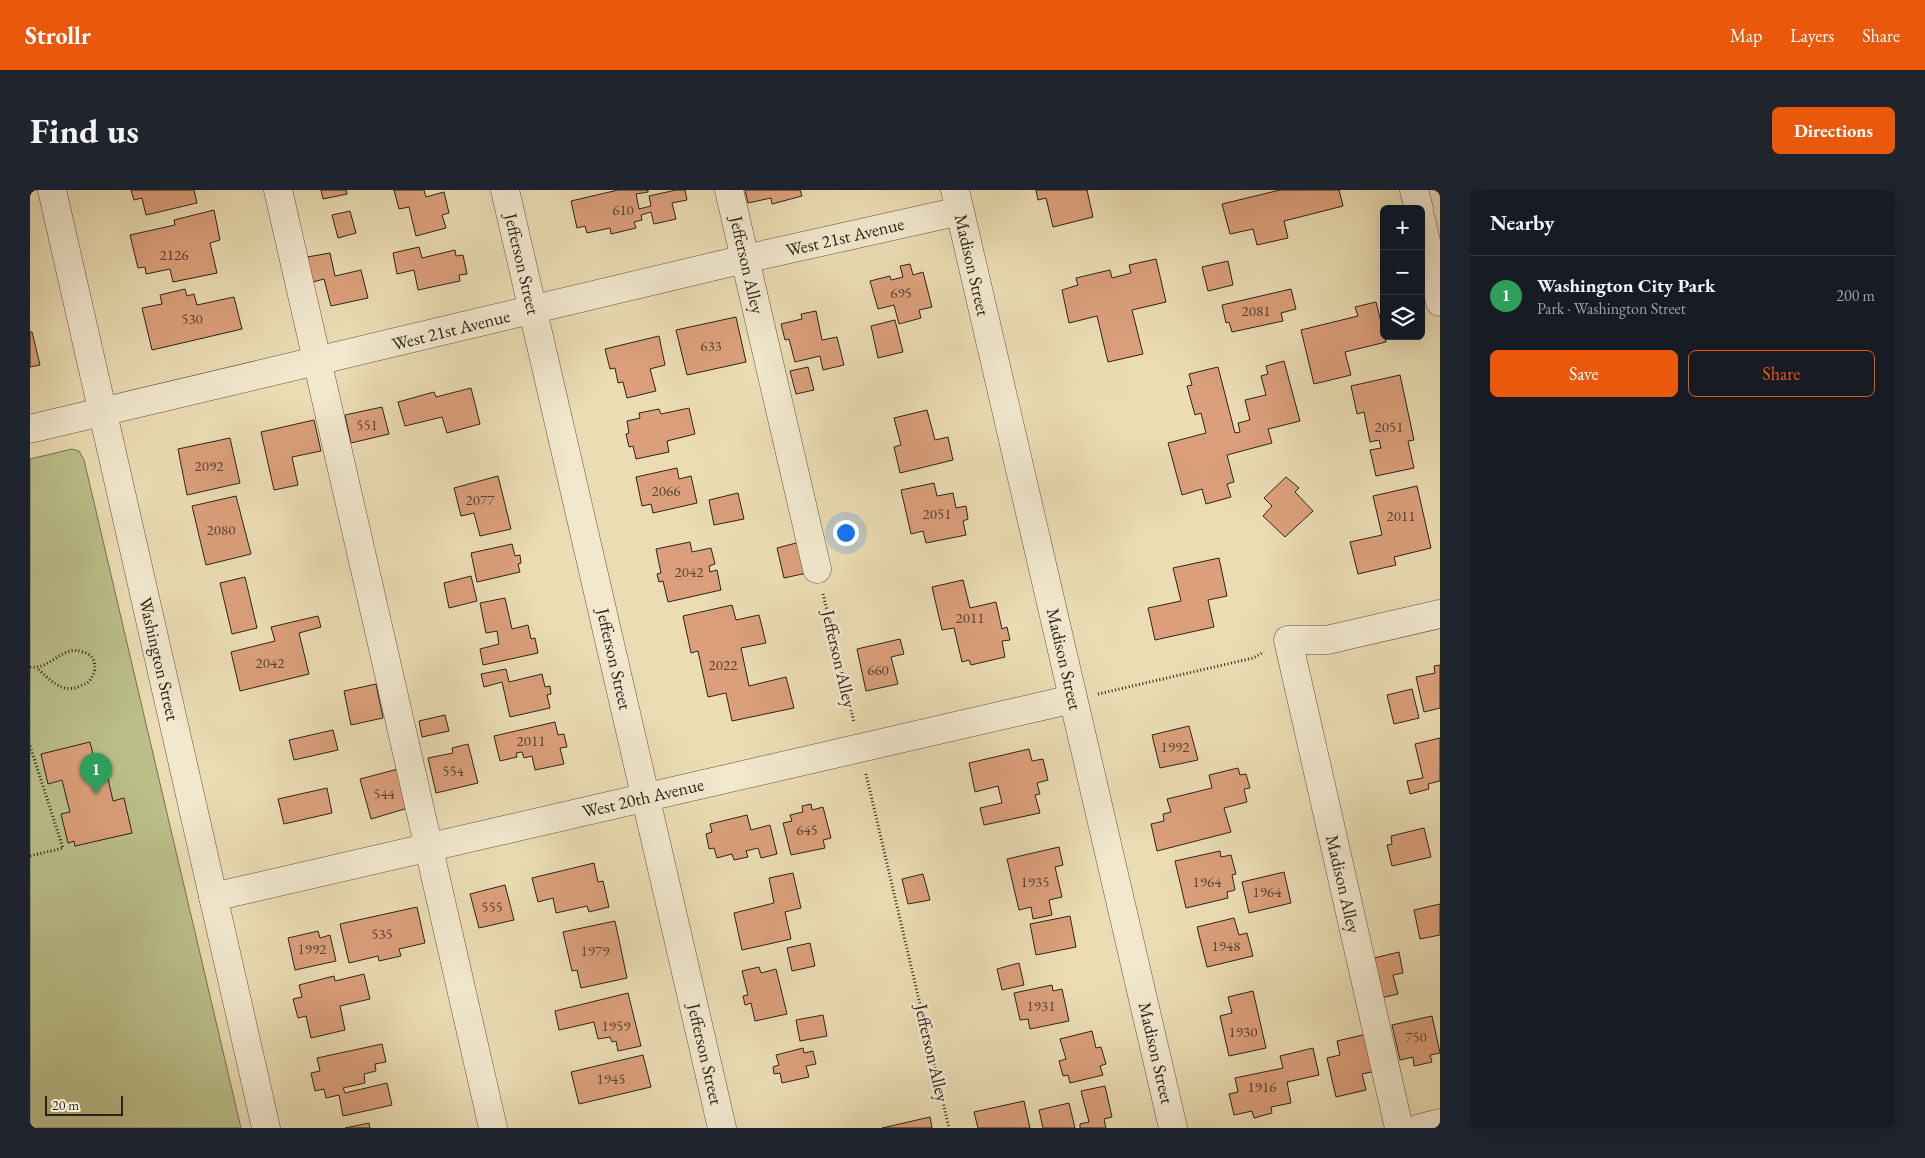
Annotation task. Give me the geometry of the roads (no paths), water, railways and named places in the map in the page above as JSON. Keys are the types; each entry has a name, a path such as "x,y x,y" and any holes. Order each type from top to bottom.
{"street":[{"name":"Washington Street","path":"52,190 266,1128"},
{"path":"278,190 493,1128"},
{"name":"Jefferson Street","path":"505,190 722,1128"},
{"name":"Jefferson Alley","path":"729,190 818,569"},
{"path":"1414,190 1418,205"},
{"name":"West 21st Avenue","path":"30,429 745,260 958,201"},
{"name":"Madison Street","path":"958,201 1173,1128"},
{"path":"1425,237 1440,302"},
{"name":"Madison Alley","path":"1399,1128 1288,640 1327,640 1440,614"},
{"name":"West 20th Avenue","path":"214,897 428,846 1074,699"},
{"path":"1420,1128 1440,1124"}],"place":[{"name":"Washington City Park","path":"96,794"}]}
